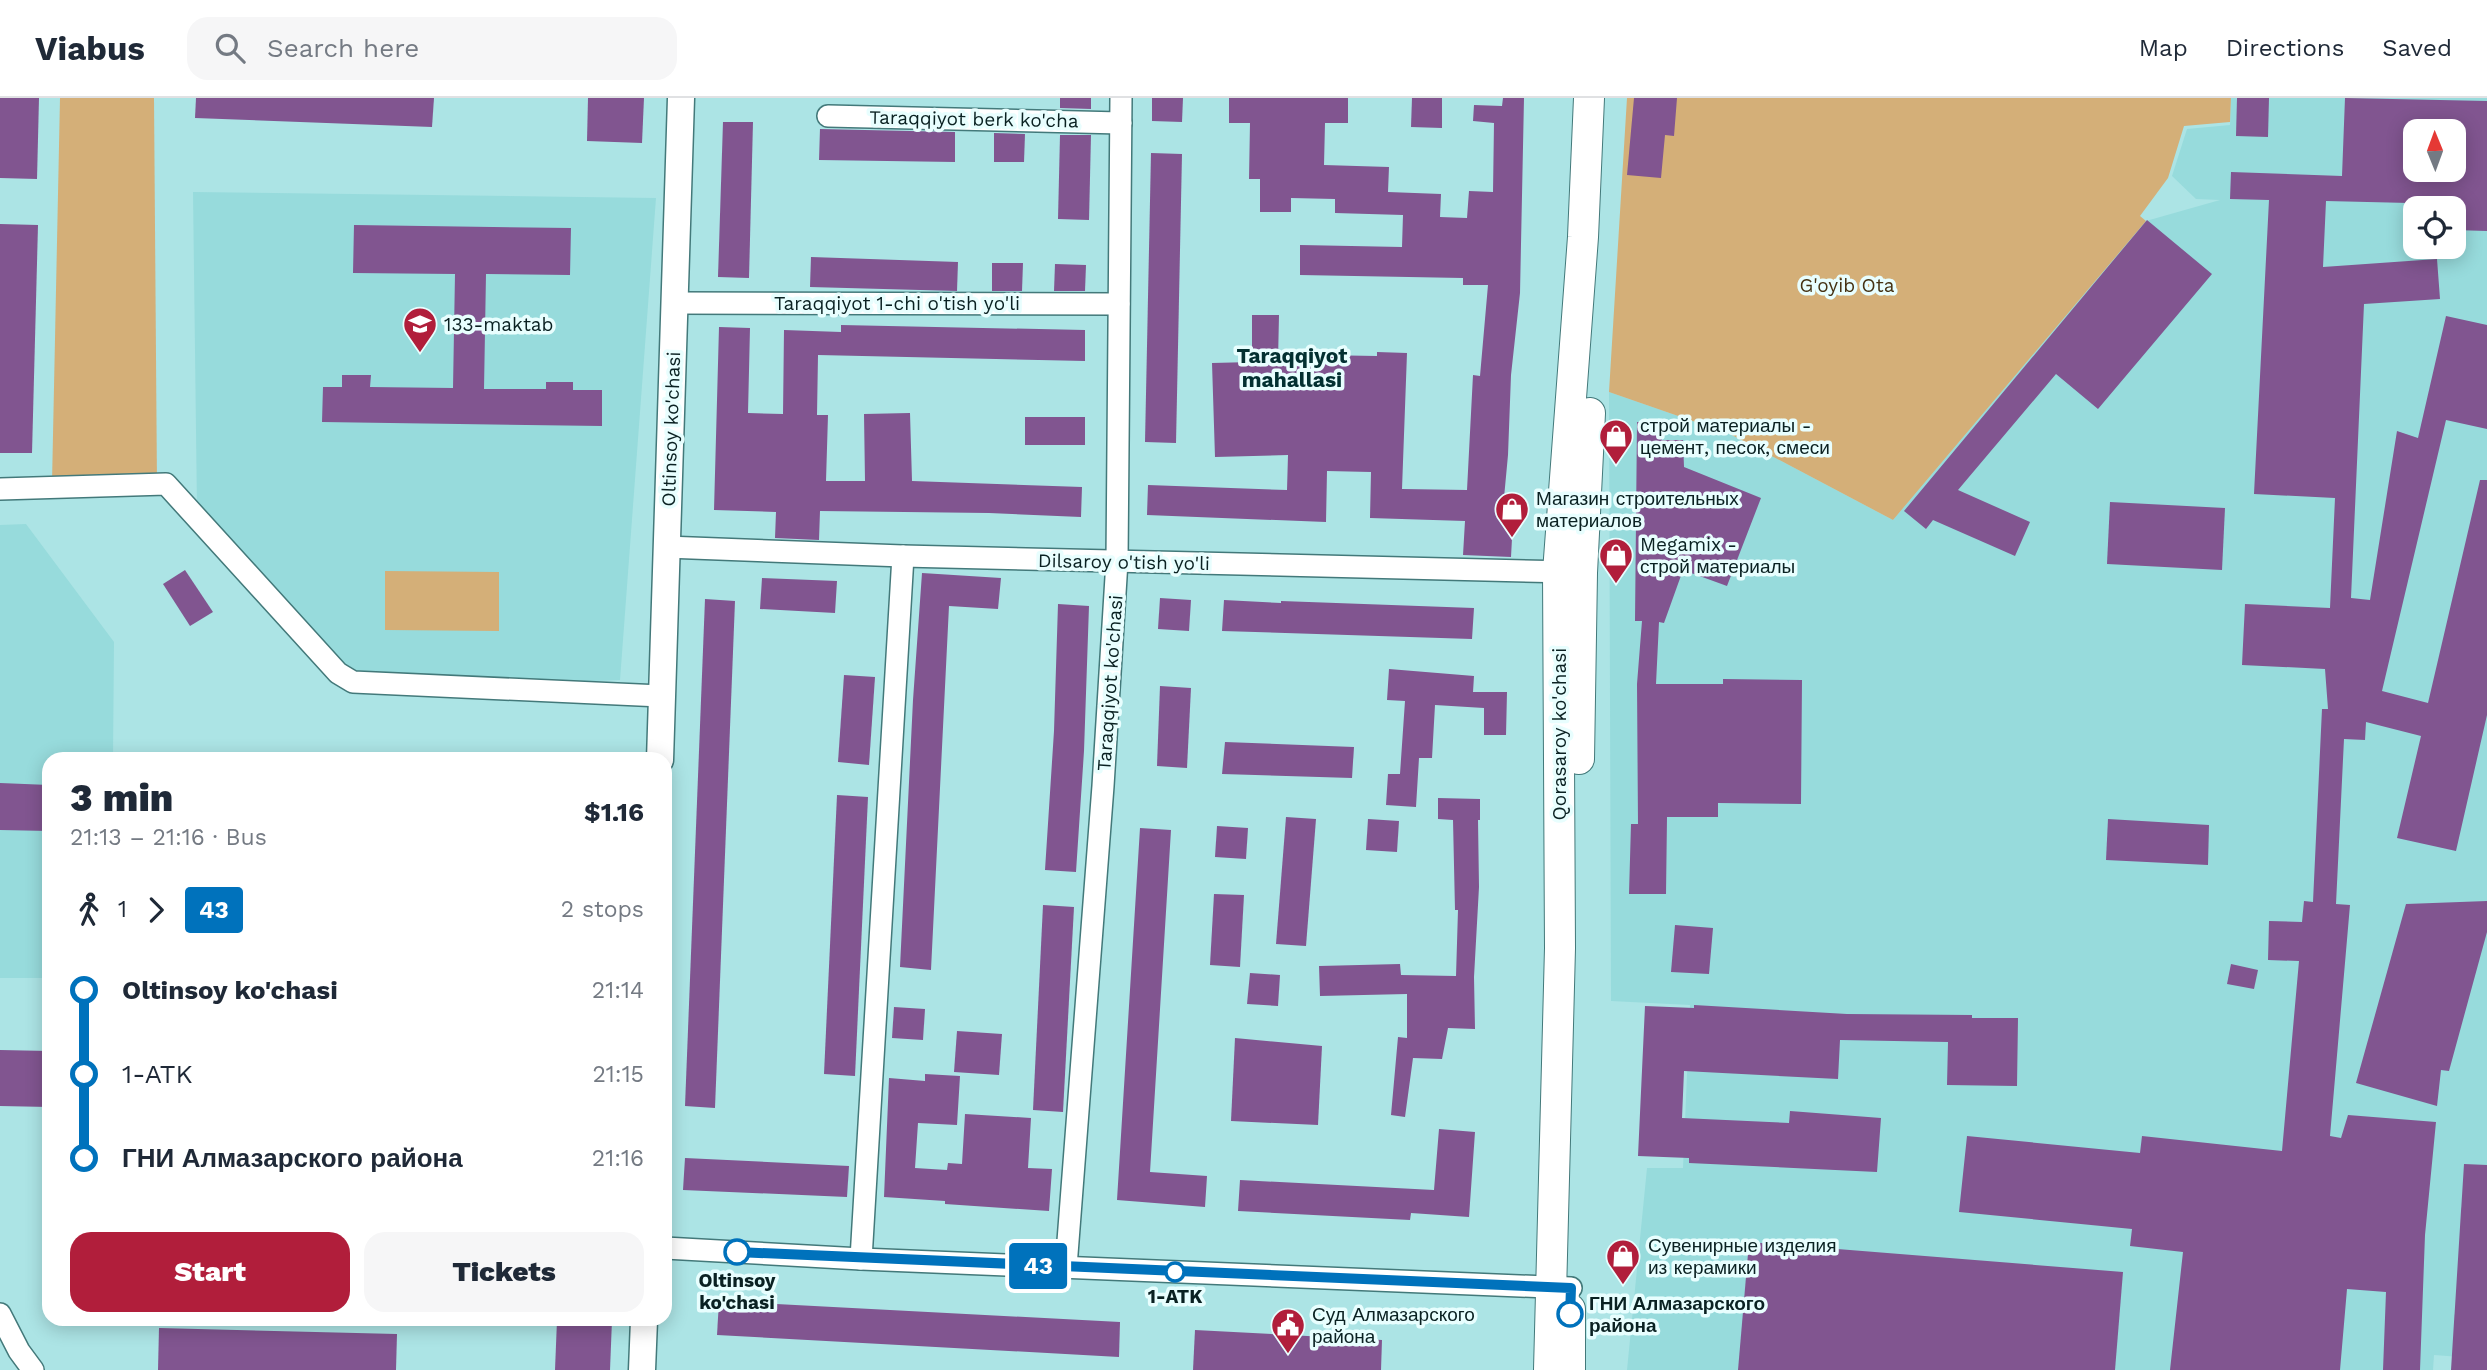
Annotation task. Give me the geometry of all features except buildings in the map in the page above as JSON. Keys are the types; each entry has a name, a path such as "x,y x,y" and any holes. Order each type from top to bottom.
{"main road":[{"name":"Qorasaroy ko'chasi","path":"1570,1370 1561,1288 1570,572 1589,98"},
{"name":"Qorasaroy ko'chasi","path":"1570,572 1605,98"},
{"name":"Qorasaroy ko'chasi","path":"1549,1370 1561,1288"}],"street":[{"name":"Oltinsoy ko'chasi","path":"660,752 681,98"},
{"name":"Taraqqiyot ko'chasi","path":"1066,1267 1103,786 1117,562 1121,98"},
{"name":"Taraqqiyot berk ko'cha","path":"828,116 1121,123"},
{"name":"Taraqqiyot 1-chi o'tish yo'li","path":"676,303 1119,304"},
{"path":"0,489 166,484 338,673 353,682 661,696"},
{"name":"Dilsaroy o'tish yo'li","path":"666,547 1117,562 1570,572"},
{"path":"861,1259 903,556"},
{"path":"672,1248 861,1259 1561,1288"},
{"path":"0,1314 19,1351 33,1370"},
{"path":"642,1370 644,1326"}],"shaded area":[{"path":"2231,98 2487,98 2487,1359 2434,1355 2433,1370 1627,1370 1647,1168 1683,1168 1690,1005 1611,1001 1609,392 1730,434 1893,520 2146,221 2220,200 2196,199 2172,176 2187,129 2230,125"},
{"name":"133-maktab","path":"193,192 656,198 620,680 345,691 197,510"},
{"path":"26,524 114,642 113,752 42,752 42,978 0,978 0,525"}],"green space":[{"path":"60,98 154,98 157,485 52,483"},
{"name":"G'oyib Ota","path":"1627,98 2231,98 2230,122 2184,126 2168,178 2140,216 2146,221 1893,520 1730,434 1609,392"},
{"path":"385,571 499,572 499,631 385,630"}],"bus line":[{"name":"43","path":"737,1252 1571,1288 1570,1314"}],"place":[{"name":"133-maktab","path":"420,354"},
{"name":"строй материалы - цемент, песок, смеси","path":"1616,466"},
{"name":"Магазин строительных материалов","path":"1512,539"},
{"name":"Megamix - строй материалы","path":"1616,585"},
{"name":"Oltinsoy ko'chasi","path":"737,1252"},
{"name":"1-ATK","path":"1175,1272"},
{"name":"Сувенирные изделия из керамики","path":"1623,1286"},
{"name":"ГНИ Алмазарского района","path":"1570,1314"},
{"name":"Суд Алмазарского района","path":"1288,1355"}],"district":[{"name":"Taraqqiyot mahallasi","path":"1292,367"}]}
